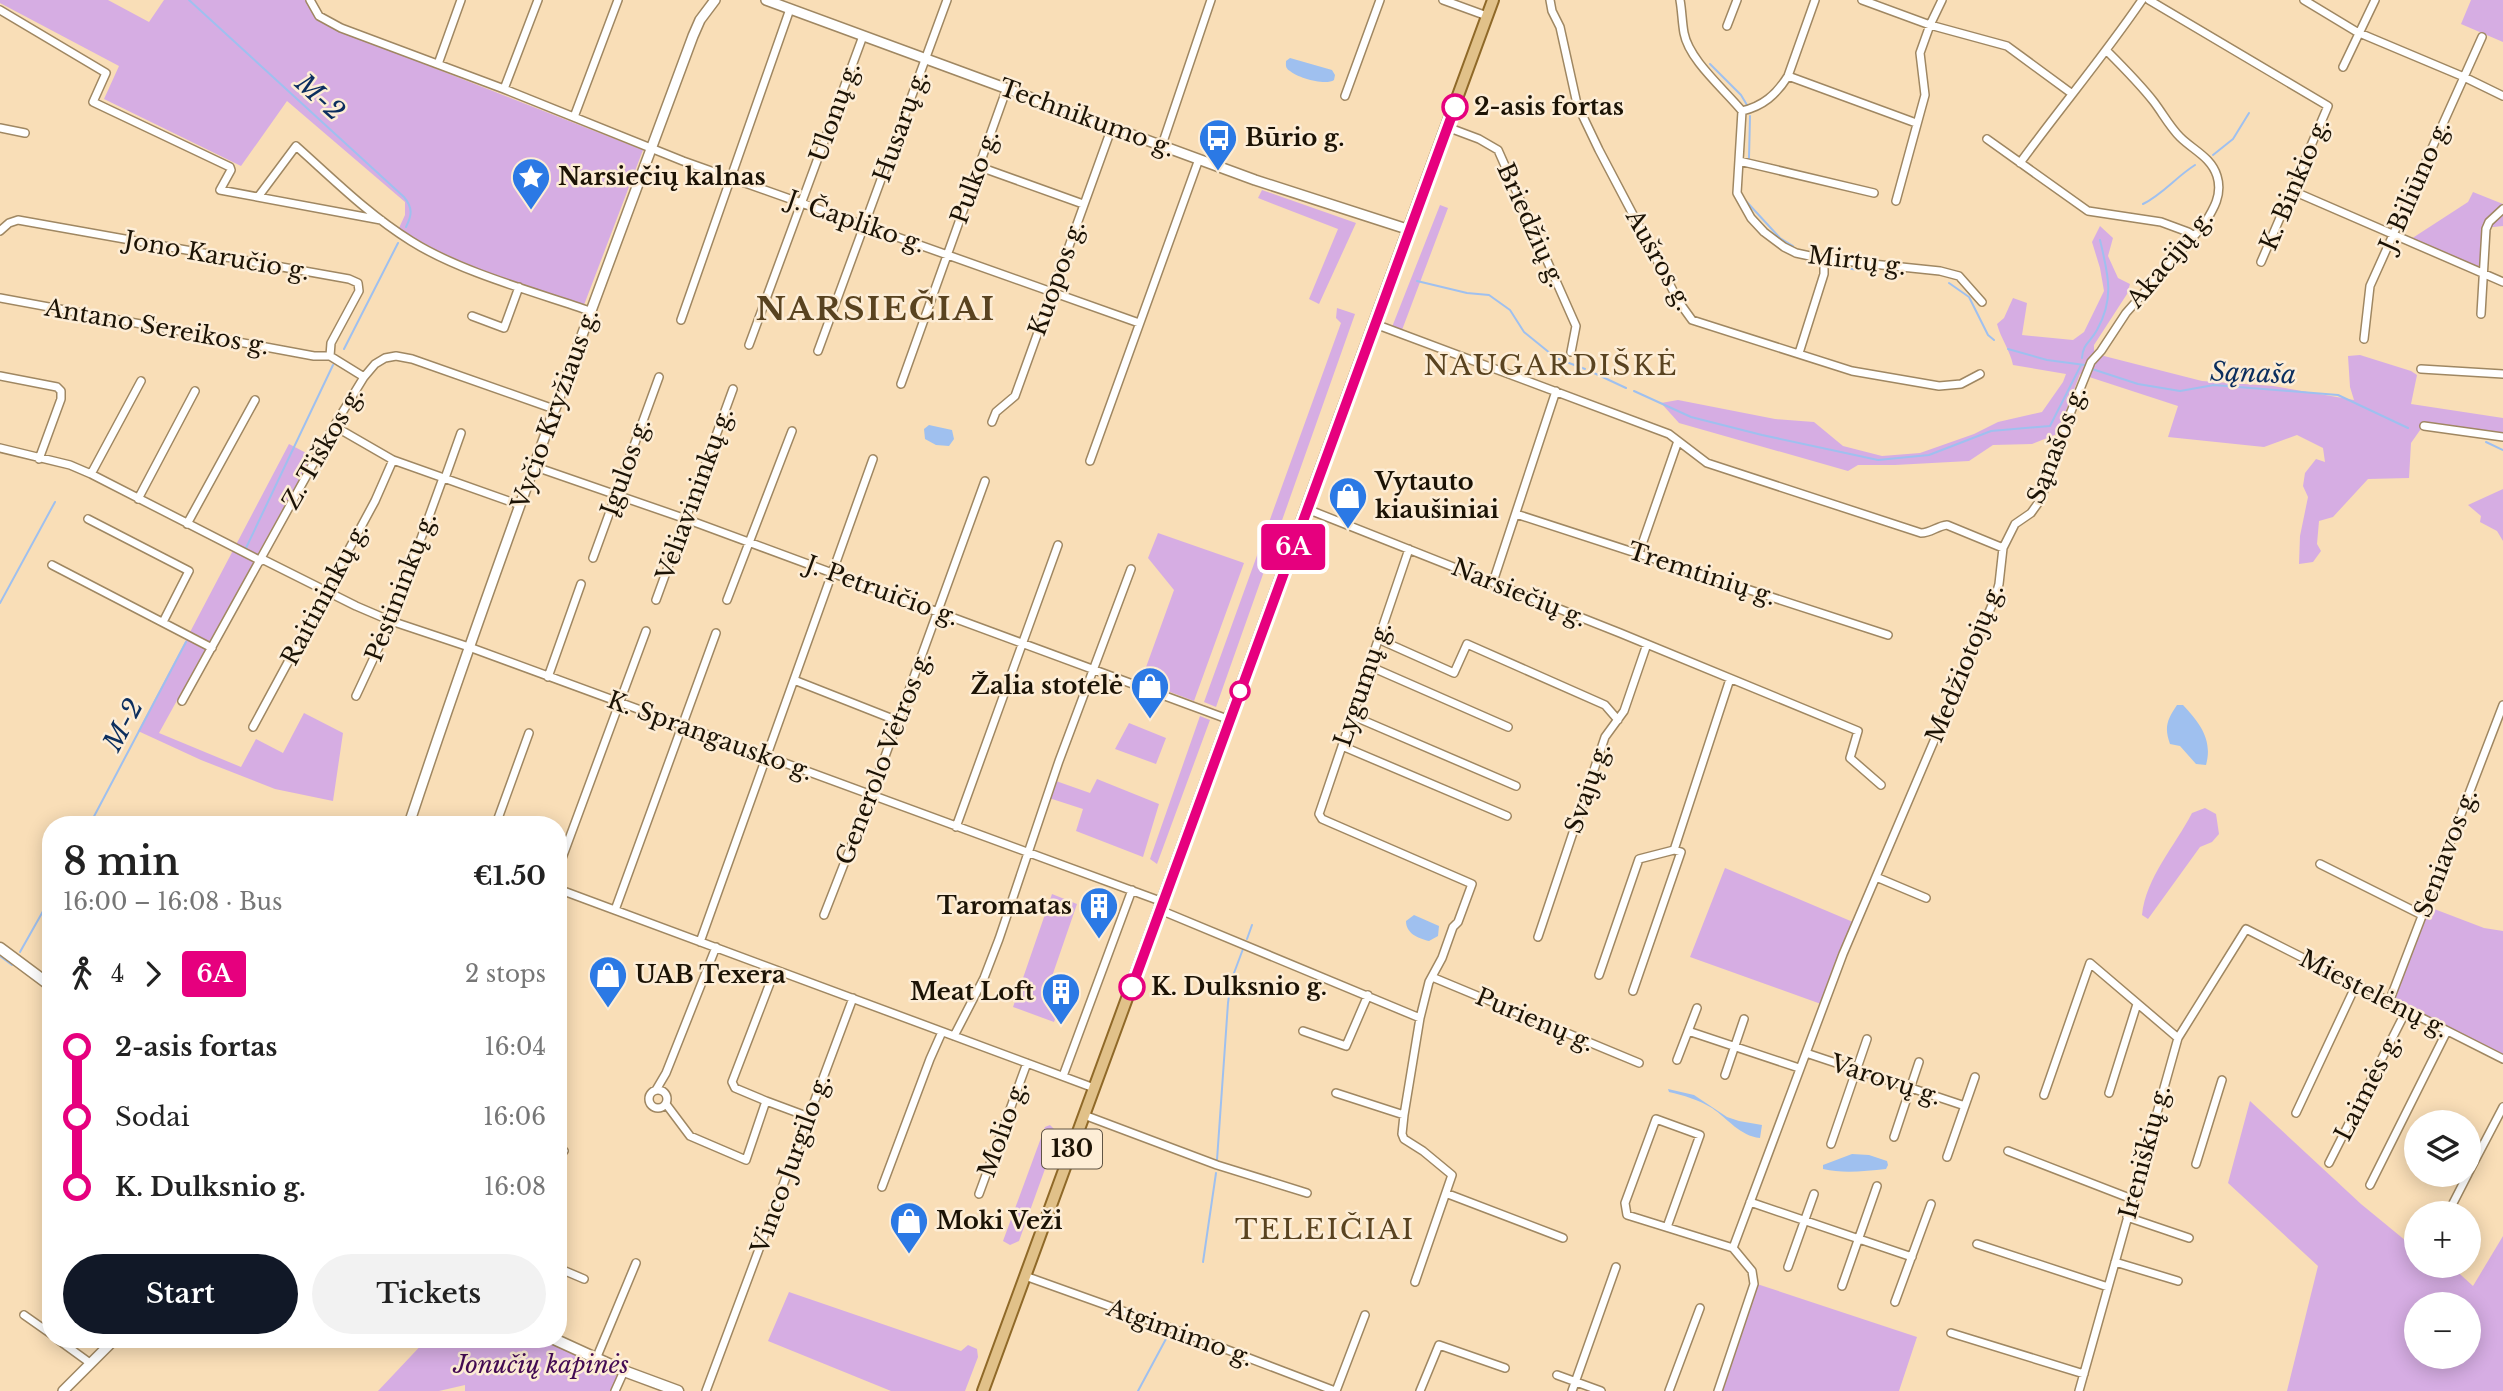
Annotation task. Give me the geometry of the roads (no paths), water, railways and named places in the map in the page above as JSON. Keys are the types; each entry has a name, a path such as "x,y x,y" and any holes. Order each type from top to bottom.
{"main road":[{"name":"130","path":"984,1391 1493,0"},
{"path":"0,948 42,979"},
{"path":"567,1345 624,1371 678,1391"}],"street":[{"name":"J. Čapliko g.","path":"310,0 313,9 327,22 730,178 948,253 1139,323"},
{"path":"438,64 461,0"},
{"path":"504,89 538,0"},
{"path":"574,117 618,0"},
{"name":"Vyčio Kryžiaus g.","path":"412,816 469,647 590,311 693,36 700,20 715,0"},
{"name":"Technikumo g.","path":"766,0 1199,159 1410,230"},
{"name":"Husarų g.","path":"818,351 947,0"},
{"path":"1161,145 1211,0"},
{"path":"1345,96 1380,0"},
{"path":"1443,0 1466,4 1487,16"},
{"name":"Aušros g.","path":"1550,0 1560,27 1577,103 1598,150 1679,302 1692,320 1852,371 1940,386 1961,384 1980,374"},
{"path":"1680,0 1684,34 1691,51 1704,70 1742,111 1755,108 1774,95 1788,76 1815,0"},
{"path":"1727,26 1737,0"},
{"path":"1862,0 1930,25 2007,46 2071,93"},
{"path":"1896,201 1925,95 1920,53 1942,0"},
{"path":"2020,163 2071,93 2107,51 2142,0"},
{"name":"K. Binkio g.","path":"2149,0 2328,106 2261,262"},
{"path":"2304,0 2360,33 2464,76 2503,96"},
{"path":"2343,67 2375,0"},
{"path":"681,320 790,9"},
{"path":"0,10 106,73 93,102 230,167 231,170 220,190 381,220"},
{"name":"Ulonų g.","path":"749,345 863,36"},
{"name":"J. Biliūno g.","path":"2364,339 2368,291 2482,37"},
{"name":"Akacijų g.","path":"2085,373 2126,313 2213,211 2219,185 2208,160 2180,137 2136,81 2107,51"},
{"path":"1788,76 1916,123"},
{"name":"Pulko g.","path":"901,384 1007,88"},
{"name":"Mirtų g.","path":"1742,111 1737,193 1751,218 1784,247 1796,253 1824,259 1940,271 1959,276 1982,302"},
{"name":"Kuopos g.","path":"992,422 996,412 1015,396 1112,127"},
{"name":"Briedžių g.","path":"1447,127 1479,139 1498,150 1576,326 1571,352"},
{"path":"0,128 26,133"},
{"path":"1987,139 2088,211 2161,222 2194,236"},
{"path":"258,197 296,146 381,220 411,241 446,260 590,311"},
{"path":"1090,461 1199,159"},
{"path":"1739,161 1874,193"},
{"path":"980,167 1083,204"},
{"path":"2293,191 2503,282"},
{"path":"2481,314 2486,229 2489,222 2503,209"},
{"name":"Jono Karučio g.","path":"0,231 9,223 18,220 348,279 358,283 359,291 331,343 330,356"},
{"path":"1799,353 1824,274 1824,259"},
{"path":"472,316 504,328 520,287"},
{"name":"Antano Sereikos g.","path":"0,298 314,356 330,356"},
{"name":"Medžiotojų g.","path":"1375,324 1668,434 1707,463 1921,533 1930,533 1941,525 1947,525 2003,548 1995,598 1843,954 1733,1248"},
{"path":"330,356 364,377"},
{"name":"Z. Tiškos g.","path":"183,701 334,426 375,364 396,356 412,359 554,409"},
{"path":"2421,369 2503,374"},
{"name":"Sąnašos g.","path":"2003,548 2015,524 2031,513 2041,499 2085,373"},
{"path":"0,376 57,387 61,391 61,400 39,459"},
{"name":"Įgulos g.","path":"593,558 659,377"},
{"path":"91,474 141,382"},
{"name":"Vėliavininkų g.","path":"656,600 733,388"},
{"path":"138,499 195,391"},
{"path":"1493,582 1556,391"},
{"path":"187,524 255,400"},
{"path":"334,426 393,460 520,505"},
{"path":"2424,426 2503,437"},
{"path":"727,600 792,430"},
{"name":"Pėstininkų g.","path":"356,696 391,621 461,433"},
{"path":"1639,553 1678,441"},
{"name":"K. Sprangausko g.","path":"0,448 70,465 91,474 187,524 391,621 469,647 1132,890 1161,906 1420,1018"},
{"path":"700,942 873,459"},
{"name":"Raitininkų g.","path":"253,727 375,501 393,460"},
{"name":"J. Petruičio g.","path":"533,466 616,493 1230,720"},
{"name":"Generolo Vėtros g.","path":"824,915 939,612 985,481"},
{"name":"Narsiečių g.","path":"1307,509 1647,644 1858,732 1850,758 1881,785"},
{"name":"Tremtinių g.","path":"1516,514 1888,635"},
{"path":"88,519 189,571 163,622"},
{"path":"956,827 1058,545"},
{"name":"Lygumų g.","path":"1409,549 1319,814 1322,819 1472,884 1458,922 1453,927 1432,977"},
{"path":"52,565 212,649"},
{"path":"954,1036 984,978 1131,569"},
{"path":"548,677 581,584"},
{"path":"567,844 646,631"},
{"path":"615,910 716,633"},
{"path":"1378,639 1454,673 1467,644 1605,705 1618,720"},
{"name":"Svajų g.","path":"1538,937 1605,737 1623,711 1647,644"},
{"path":"1369,666 1508,727"},
{"path":"1674,850 1730,679"},
{"path":"794,680 898,721"},
{"name":"Seniavos g.","path":"2389,1002 2503,705"},
{"path":"1353,716 1516,786"},
{"path":"499,816 529,733"},
{"path":"1342,746 1507,816"},
{"path":"1599,975 1639,859 1674,850 1681,852 1633,991"},
{"path":"2320,864 2422,915"},
{"path":"1876,877 1926,898"},
{"path":"1063,1076 1132,890"},
{"path":"567,892 1094,1088"},
{"name":"Miestelėnų g.","path":"2246,929 2503,1059"},
{"name":"Ireniškių g.","path":"2079,1391 2178,1038 2246,929"},
{"path":"666,1073 668,1099 666,1104 658,1108 651,1104 650,1095 666,1073 716,947"},
{"path":"2044,1095 2090,963 2178,1038"},
{"path":"775,970 732,1082 735,1088 809,1117"},
{"path":"1415,1282 1448,1194 1452,1175 1404,1139 1402,1134 1420,1018 1432,977"},
{"name":"Purienų g.","path":"1432,977 1639,1063"},
{"path":"2295,1113 2356,985"},
{"path":"1303,1031 1346,1046 1368,995"},
{"name":"Vinco Jurgilo g.","path":"706,1391 853,999"},
{"path":"2109,1094 2137,1004"},
{"path":"1677,1060 1697,1008"},
{"name":"Laimės g.","path":"2329,1163 2406,1011"},
{"path":"1725,1075 1744,1019"},
{"path":"1688,1031 1798,1069"},
{"path":"2370,1185 2447,1031"},
{"path":"883,1187 942,1032"},
{"path":"1831,1144 1867,1039"},
{"name":"Varovų g.","path":"1806,1053 1965,1105"},
{"path":"1894,1137 1919,1062"},
{"name":"Molio g.","path":"979,1194 1027,1063"},
{"path":"1947,1157 1975,1077"},
{"path":"2196,1164 2222,1080"},
{"path":"656,1090 662,1090 666,1094"},
{"path":"1336,1093 1404,1115"},
{"path":"666,1104 690,1136 746,1160 766,1101"},
{"path":"2481,1150 2503,1107"},
{"path":"1084,1115 1217,1165 1307,1193"},
{"path":"1667,1227 1700,1135 1656,1119 1625,1203 1627,1215 1733,1248 1752,1271 1754,1284 1718,1391"},
{"path":"2008,1151 2132,1199"},
{"path":"1842,1286 1877,1186"},
{"path":"1448,1194 1563,1238"},
{"path":"1788,1267 1814,1194"},
{"path":"1750,1202 1912,1257"},
{"path":"1895,1302 1931,1204"},
{"path":"2127,1217 2189,1238"},
{"path":"1977,1244 2108,1287"},
{"path":"2115,1262 2178,1281"},
{"path":"596,1359 636,1263"},
{"path":"1572,1391 1616,1268"},
{"path":"567,1272 584,1279"},
{"name":"Atgimimo g.","path":"1026,1276 1336,1391"},
{"path":"1669,1391 1700,1308"},
{"path":"24,1315 42,1328"},
{"path":"1336,1391 1365,1315"},
{"path":"1951,1333 2084,1374"},
{"path":"1420,1391 1438,1345 1505,1368"},
{"path":"69,1348 90,1363"},
{"path":"63,1391 106,1348"},
{"path":"615,1391 624,1371"},
{"path":"1557,1375 1601,1391"}],"water":[{"path":"1290,58 1332,70 1334,80 1319,82 1294,74 1286,66 1286,61"},
{"path":"929,425 952,430 954,439 949,446 936,445 925,439 924,429"},
{"path":"2177,705 2183,705 2204,732 2208,748 2206,765 2196,764 2180,746 2170,744 2168,724"},
{"path":"1414,915 1439,926 1438,936 1429,941 1413,934 1406,921"},
{"path":"1668,1089 1694,1095 1727,1117 1762,1125 1760,1138 1740,1131 1707,1105 1669,1092"},
{"path":"1852,1154 1869,1155 1887,1161 1888,1165 1886,1169 1862,1171 1823,1169 1823,1165"}],"waterway":[{"name":"M-2","path":"189,0 404,197 411,212 406,227"},
{"path":"1710,64 1741,95 1747,105"},
{"path":"2213,155 2233,139 2249,113"},
{"path":"1749,158 1750,116"},
{"path":"2143,204 2195,165"},
{"path":"1745,200 1780,238 1793,246"},
{"path":"2082,358 2085,346 2103,318 2108,296 2100,240"},
{"name":"M-2","path":"344,349 398,243"},
{"path":"1837,267 1859,270"},
{"path":"1417,281 1467,293 1489,295 1510,310 1524,332 1556,358 1564,361"},
{"path":"1949,283 1969,297 1988,335 1994,340"},
{"path":"2008,349 2047,360 2085,365"},
{"path":"1569,363 1585,369"},
{"name":"M-2","path":"246,548 333,365"},
{"path":"1634,391 1691,417 1878,460 1929,455 1991,431 2050,426 2081,365"},
{"name":"Sąnaša","path":"2092,369 2138,384 2180,391 2214,385 2338,395 2408,428"},
{"path":"1594,373 1626,388"},
{"name":"Sąnaša","path":"2486,442 2503,450"},
{"name":"M-2","path":"0,603 55,502"},
{"name":"M-2","path":"94,816 186,642"},
{"name":"M-2","path":"20,952 42,913"},
{"path":"1247,939 1252,925"},
{"path":"1217,1160 1228,1003 1231,981 1243,949"},
{"name":"M-2","path":"0,956 12,965"},
{"path":"1203,1262 1216,1173"},
{"path":"1138,1391 1167,1337"}],"place":[{"name":"2-asis fortas","path":"1455,107"},
{"name":"Būrio g.","path":"1218,172"},
{"name":"Narsiečių kalnas","path":"531,211"},
{"name":"Vytauto kiaušiniai","path":"1348,530"},
{"name":"Žalia stotelė","path":"1150,720"},
{"name":"Taromatas","path":"1099,940"},
{"name":"K. Dulksnio g.","path":"1132,987"},
{"name":"UAB Texera","path":"608,1009"},
{"name":"Meat Loft","path":"1061,1026"},
{"name":"Moki Veži","path":"909,1255"}],"district":[{"name":"NARSIEČIAI","path":"876,309"},
{"name":"NAUGARDIŠKĖ","path":"1551,365"},
{"name":"TELEIČIAI","path":"1325,1229"}],"park label":[{"name":"Jonučių kapinės","path":"541,1365"}]}
